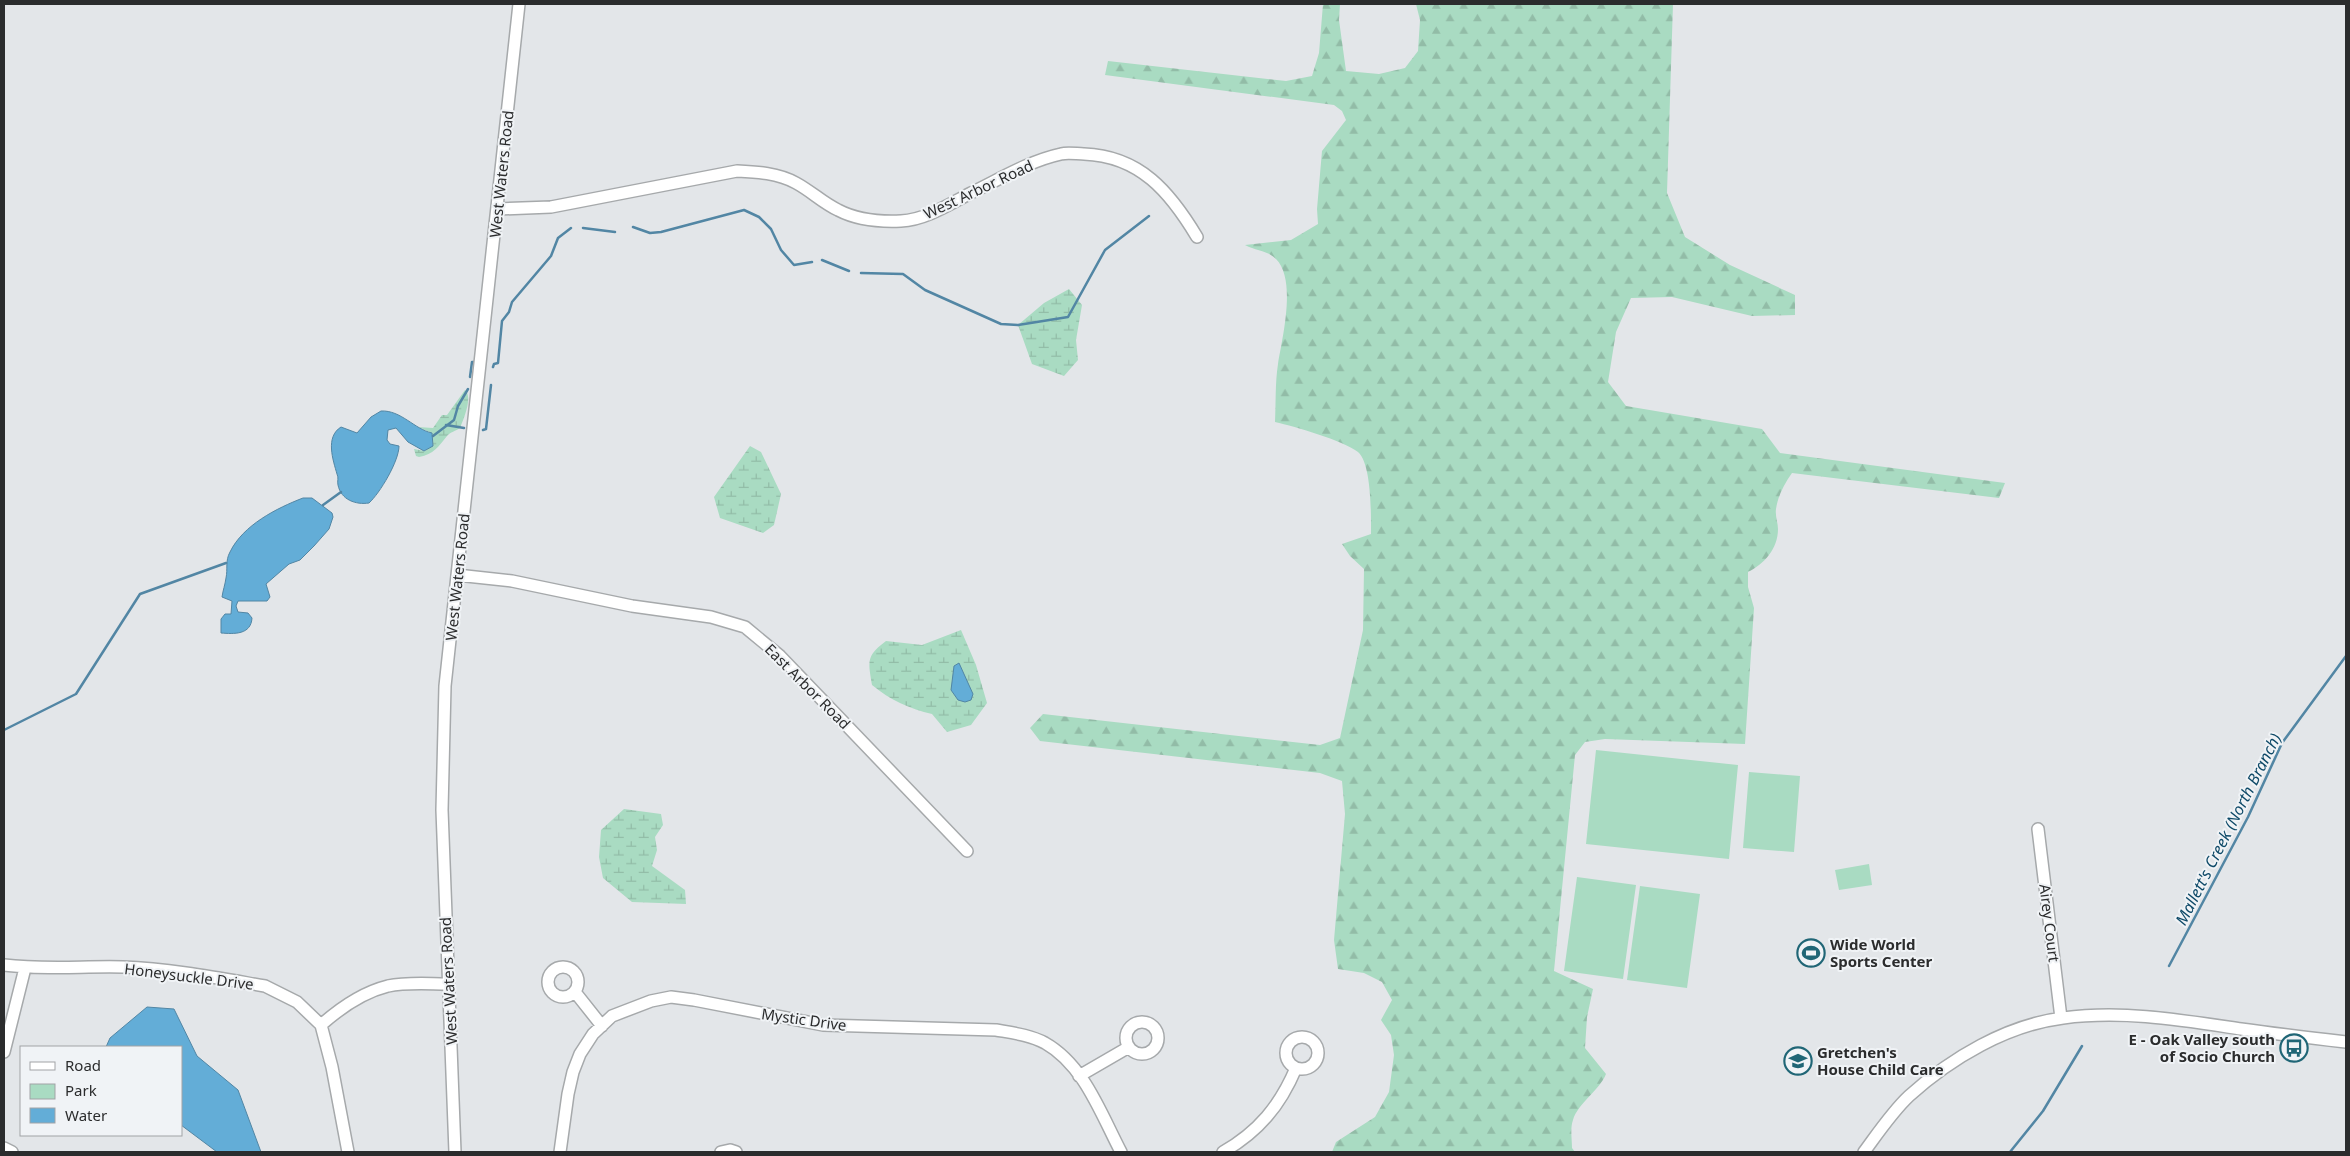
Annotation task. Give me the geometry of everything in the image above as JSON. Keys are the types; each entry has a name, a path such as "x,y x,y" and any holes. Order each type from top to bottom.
{"street":[{"name":"West Waters Road","path":"455,1152 441,784 445,686 519,4"},
{"name":"West Arbor Road","path":"498,209 551,207 737,171 766,173 796,183 837,210 854,216 872,220 902,221 940,209 1026,166 1063,153 1100,155 1133,165 1160,186 1180,208 1197,237"},
{"name":"East Arbor Road","path":"457,575 512,581 632,606 711,616 745,627 780,656 967,851"},
{"name":"Airey Court","path":"2038,829 2061,1018"},
{"name":"Honeysuckle Drive","path":"4,965 25,968 132,968 195,975 264,986 297,1002 321,1025"},
{"path":"4,1052 25,968"},
{"path":"348,1152 332,1067 321,1025 367,994 378,989 402,984 448,984"},
{"path":"575,992 602,1026"},
{"name":"Mystic Drive","path":"560,1152 573,1072 580,1054 593,1034 612,1016 626,1009 670,997 823,1025 996,1030 1024,1034 1044,1042 1059,1053 1079,1076 1090,1090 1121,1152"},
{"path":"1864,1152 1909,1096 1941,1070 1971,1051 2016,1030 2061,1018 2118,1014 2178,1019 2346,1042"},
{"path":"1079,1076 1129,1047"},
{"path":"1223,1152 1245,1140 1268,1116 1287,1088 1296,1068"},
{"path":"4,1148 12,1152"},
{"path":"721,1152 730,1150 736,1152"}],"green space":[{"path":"1323,4 1340,4 1339,20 1346,71 1379,74 1405,68 1418,51 1420,20 1416,4 1673,4 1667,193 1685,237 1730,265 1795,295 1795,315 1752,316 1672,297 1631,298 1616,332 1608,382 1626,406 1762,429 1780,453 2005,483 1999,498 1792,473 1786,481 1777,504 1778,529 1776,543 1765,560 1748,572 1748,587 1754,608 1745,744 1605,739 1585,742 1575,755 1554,971 1593,989 1587,1017 1585,1048 1606,1074 1599,1086 1579,1108 1573,1120 1571,1130 1572,1148 1575,1152 1332,1152 1336,1142 1375,1117 1389,1092 1394,1055 1391,1035 1381,1020 1392,1000 1382,982 1364,973 1338,969 1334,940 1345,814 1342,781 1320,773 1040,741 1030,728 1043,714 1320,745 1340,738 1363,630 1364,569 1350,556 1342,544 1371,534 1371,504 1366,467 1363,458 1351,447 1318,434 1275,422 1277,371 1285,325 1286,281 1276,259 1269,254 1245,245 1291,240 1318,224 1317,209 1322,151 1346,120 1342,111 1334,105 1105,75 1108,61 1286,81 1312,76 1319,53"},
{"path":"1069,289 1082,305 1076,340 1078,360 1064,376 1032,364 1018,325 1044,303"},
{"path":"465,390 468,402 460,428 448,435 432,452 424,456 416,456 414,449 425,451 433,445 432,433 418,427 433,428 442,415 447,415"},
{"path":"750,446 761,452 781,494 774,525 763,533 720,518 714,497"},
{"path":"961,630 976,665 987,703 971,725 947,732 932,714 901,703 872,685 870,660 879,646 886,641 922,645"},
{"path":"1596,750 1738,765 1729,859 1586,844"},
{"path":"1749,772 1800,776 1794,852 1743,848"},
{"path":"624,809 661,814 663,825 655,837 657,850 652,866 685,890 686,904 632,902 603,878 599,857 601,830"},
{"path":"1869,864 1872,885 1839,890 1835,870"},
{"path":"1577,877 1636,885 1623,979 1564,971"},
{"path":"1640,886 1700,894 1687,988 1627,980"}],"water":[{"path":"381,411 395,413 419,428 432,433 433,446 424,451 408,442 396,428 388,430 387,440 390,444 399,446 396,460 383,485 369,503 354,502 342,494 338,484 338,475 332,456 333,437 341,427 357,433 371,417"},
{"path":"303,498 312,498 332,513 333,517 329,529 300,560 289,564 266,584 270,597 267,601 238,601 236,606 238,612 248,613 252,618 249,628 236,633 221,633 221,619 225,614 231,614 232,601 222,597 227,575 228,559 236,542 252,526 272,512"},
{"path":"959,663 973,694 971,700 965,702 958,700 951,690 954,666"},
{"path":"147,1007 174,1009 197,1056 238,1090 261,1152 217,1152 182,1126 182,1046 106,1046 110,1038"}],"waterway":[{"path":"633,227 650,233 661,232 744,210 759,217 771,229 781,250 794,265 812,262"},
{"path":"861,273 903,274 925,290 1001,324 1018,325 1068,317 1105,250 1149,216"},
{"path":"493,367 494,364 498,363 502,321 509,312 512,302 551,256 558,238 571,228"},
{"path":"583,228 615,232"},
{"path":"822,260 849,271"},
{"path":"470,377 472,362 474,362"},
{"path":"483,430 486,429 491,385"},
{"path":"433,436 454,420 458,406 468,389"},
{"path":"446,425 464,428"},
{"path":"323,505 341,492"},
{"path":"4,730 76,694 140,594 226,563"},
{"name":"Mallett's Creek (North Branch)","path":"2169,966 2248,817 2282,743 2346,656"},
{"name":"Mallett's Creek (North Branch)","path":"2010,1152 2043,1111 2082,1046"}],"place":[{"name":"Wide World Sports Center","path":"1811,953"},
{"name":"E - Oak Valley south of Socio Church","path":"2294,1048"},
{"name":"Gretchen's House Child Care","path":"1798,1061"}]}
